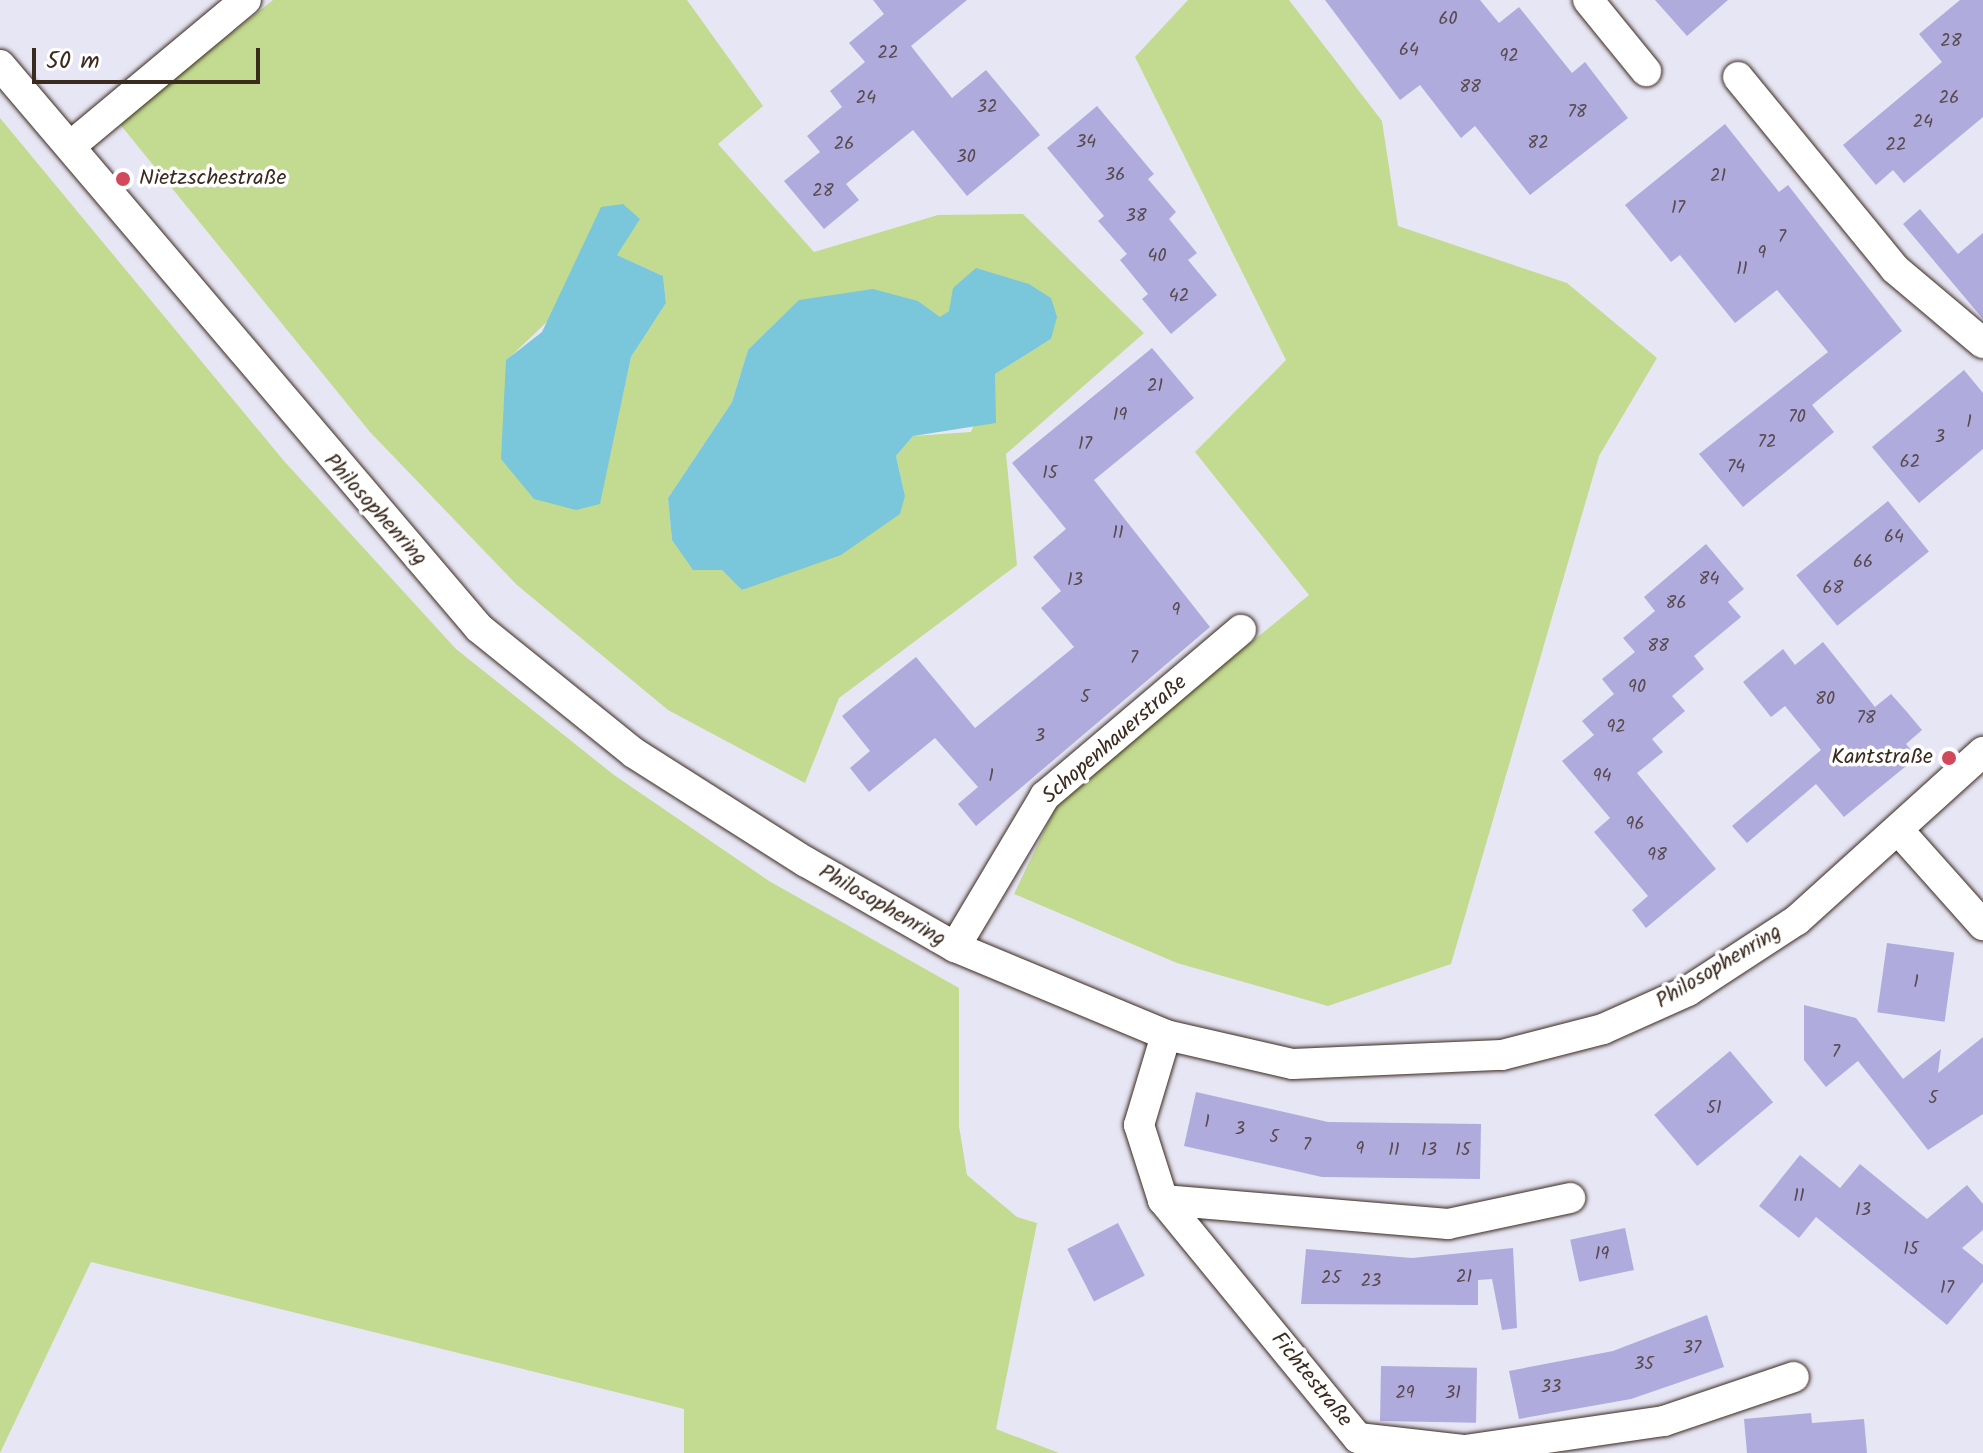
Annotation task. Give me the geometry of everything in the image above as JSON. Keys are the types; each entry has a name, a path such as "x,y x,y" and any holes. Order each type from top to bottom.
{"street":[{"path":"73,144 246,0"},
{"path":"1588,0 1646,71"},
{"name":"Philosophenring","path":"0,65 73,144 299,425 479,628 634,753 955,947 1166,1035 1293,1064 1449,1060 1502,1055 1603,1029 1688,991 1797,920 1900,832 1983,752"},
{"path":"1738,77 1895,269 1983,343"},
{"name":"Schopenhauerstraße","path":"955,947 1045,796 1241,630"},
{"path":"1900,832 1983,925"},
{"name":"Fichtestraße","path":"1166,1035 1139,1125 1163,1200 1358,1438 1465,1450 1493,1447 1664,1421 1794,1377"},
{"path":"1163,1200 1448,1224 1570,1198"}],"green space":[{"path":"273,0 687,0 763,106 718,144 814,252 938,215 1023,214 1144,333 1006,454 1017,565 839,698 805,783 668,710 517,585 370,432 119,123","holes":["617,255 663,276 666,303 631,357 599,504 507,360","918,301 940,318 949,311 1051,339 995,374 971,432 913,436 896,456 905,496 743,590 722,570 693,569 672,540 668,498 732,402 748,350"]},
{"path":"1188,0 1289,0 1382,121 1398,226 1567,283 1657,358 1599,456 1451,964 1328,1006 1177,963 1014,894 1059,800 1309,595 1195,452 1286,360 1135,57"},
{"path":"0,118 284,461 456,649 614,775 769,881 959,988 959,1126 967,1175 1017,1217 1037,1223 996,1429 1059,1453 684,1453 684,1409 91,1262 0,1453"}],"water":[{"path":"623,204 640,219 617,255 663,276 666,303 631,357 600,504 576,510 534,499 501,459 506,360 542,332 601,207"},
{"path":"976,268 1029,284 1051,298 1057,317 1051,339 995,374 996,423 913,436 896,456 905,496 900,514 841,555 742,590 722,570 693,570 672,540 668,498 732,402 748,350 799,300 873,289 918,301 940,317 949,311 953,288"}],"building":[{"path":"873,0 967,0 911,46 952,98 986,70 1040,135 967,196 913,130 846,184 859,200 824,229 784,181 820,152 807,136 842,107 830,91 865,62 849,43 884,14"},
{"path":"1325,0 1480,0 1499,23 1519,7 1572,73 1585,62 1628,118 1530,195 1475,126 1461,138 1420,85 1400,100"},
{"path":"1655,0 1728,0 1687,36"},
{"path":"1960,0 1983,0 1983,117 1904,183 1893,170 1876,185 1843,145 1942,62 1919,34"},
{"path":"1097,106 1154,174 1148,179 1176,212 1169,219 1197,253 1188,260 1217,295 1171,334 1142,299 1148,294 1120,260 1127,254 1098,221 1104,216 1047,148"},
{"path":"1725,124 1779,192 1788,185 1902,331 1812,405 1834,432 1743,507 1699,454 1828,352 1777,290 1735,323 1680,255 1671,262 1625,205"},
{"path":"1920,209 1958,254 1983,233 1983,319 1903,224"},
{"path":"1152,348 1194,398 1094,480 1210,627 976,826 958,804 978,787 935,738 869,792 850,768 870,751 842,716 916,657 975,728 1074,647 1041,608 1061,591 1033,557 1066,529 1012,463"},
{"path":"1964,370 1983,393 1983,449 1919,503 1872,447"},
{"path":"1888,501 1929,552 1837,626 1796,575"},
{"path":"1706,544 1744,589 1728,602 1741,617 1694,656 1704,669 1672,696 1685,711 1652,739 1663,752 1637,773 1716,869 1646,928 1632,910 1648,896 1594,832 1610,818 1562,761 1594,735 1582,721 1614,694 1602,679 1635,652 1623,638 1655,611 1644,597"},
{"path":"1823,642 1875,707 1891,694 1922,730 1906,744 1917,757 1844,817 1816,784 1747,843 1732,826 1821,750 1785,706 1771,717 1743,682 1783,649 1795,665"},
{"path":"1887,943 1954,952 1945,1022 1877,1012"},
{"path":"1804,1005 1856,1018 1903,1079 1941,1049 1938,1073 1983,1037 1983,1114 1928,1150 1858,1061 1826,1087 1804,1060"},
{"path":"1730,1051 1773,1102 1697,1166 1654,1115"},
{"path":"1196,1092 1328,1122 1481,1124 1480,1179 1322,1177 1184,1146"},
{"path":"1800,1155 1840,1188 1860,1164 1927,1219 1967,1185 1983,1204 1983,1230 1962,1248 1983,1265 1983,1282 1947,1325 1816,1217 1799,1238 1759,1206"},
{"path":"1118,1223 1145,1276 1094,1301 1067,1249"},
{"path":"1625,1228 1634,1270 1579,1282 1570,1240"},
{"path":"1513,1248 1517,1328 1502,1330 1492,1279 1478,1280 1478,1305 1301,1304 1306,1249 1412,1258"},
{"path":"1707,1315 1724,1367 1631,1399 1519,1419 1509,1371 1613,1351"},
{"path":"1381,1366 1477,1368 1476,1423 1380,1421"},
{"path":"1811,1413 1812,1423 1864,1419 1867,1453 1747,1453 1744,1419"}],"place":[{"name":"Nietzschestraße","path":"123,179"},
{"name":"Kantstraße","path":"1949,758"}]}
